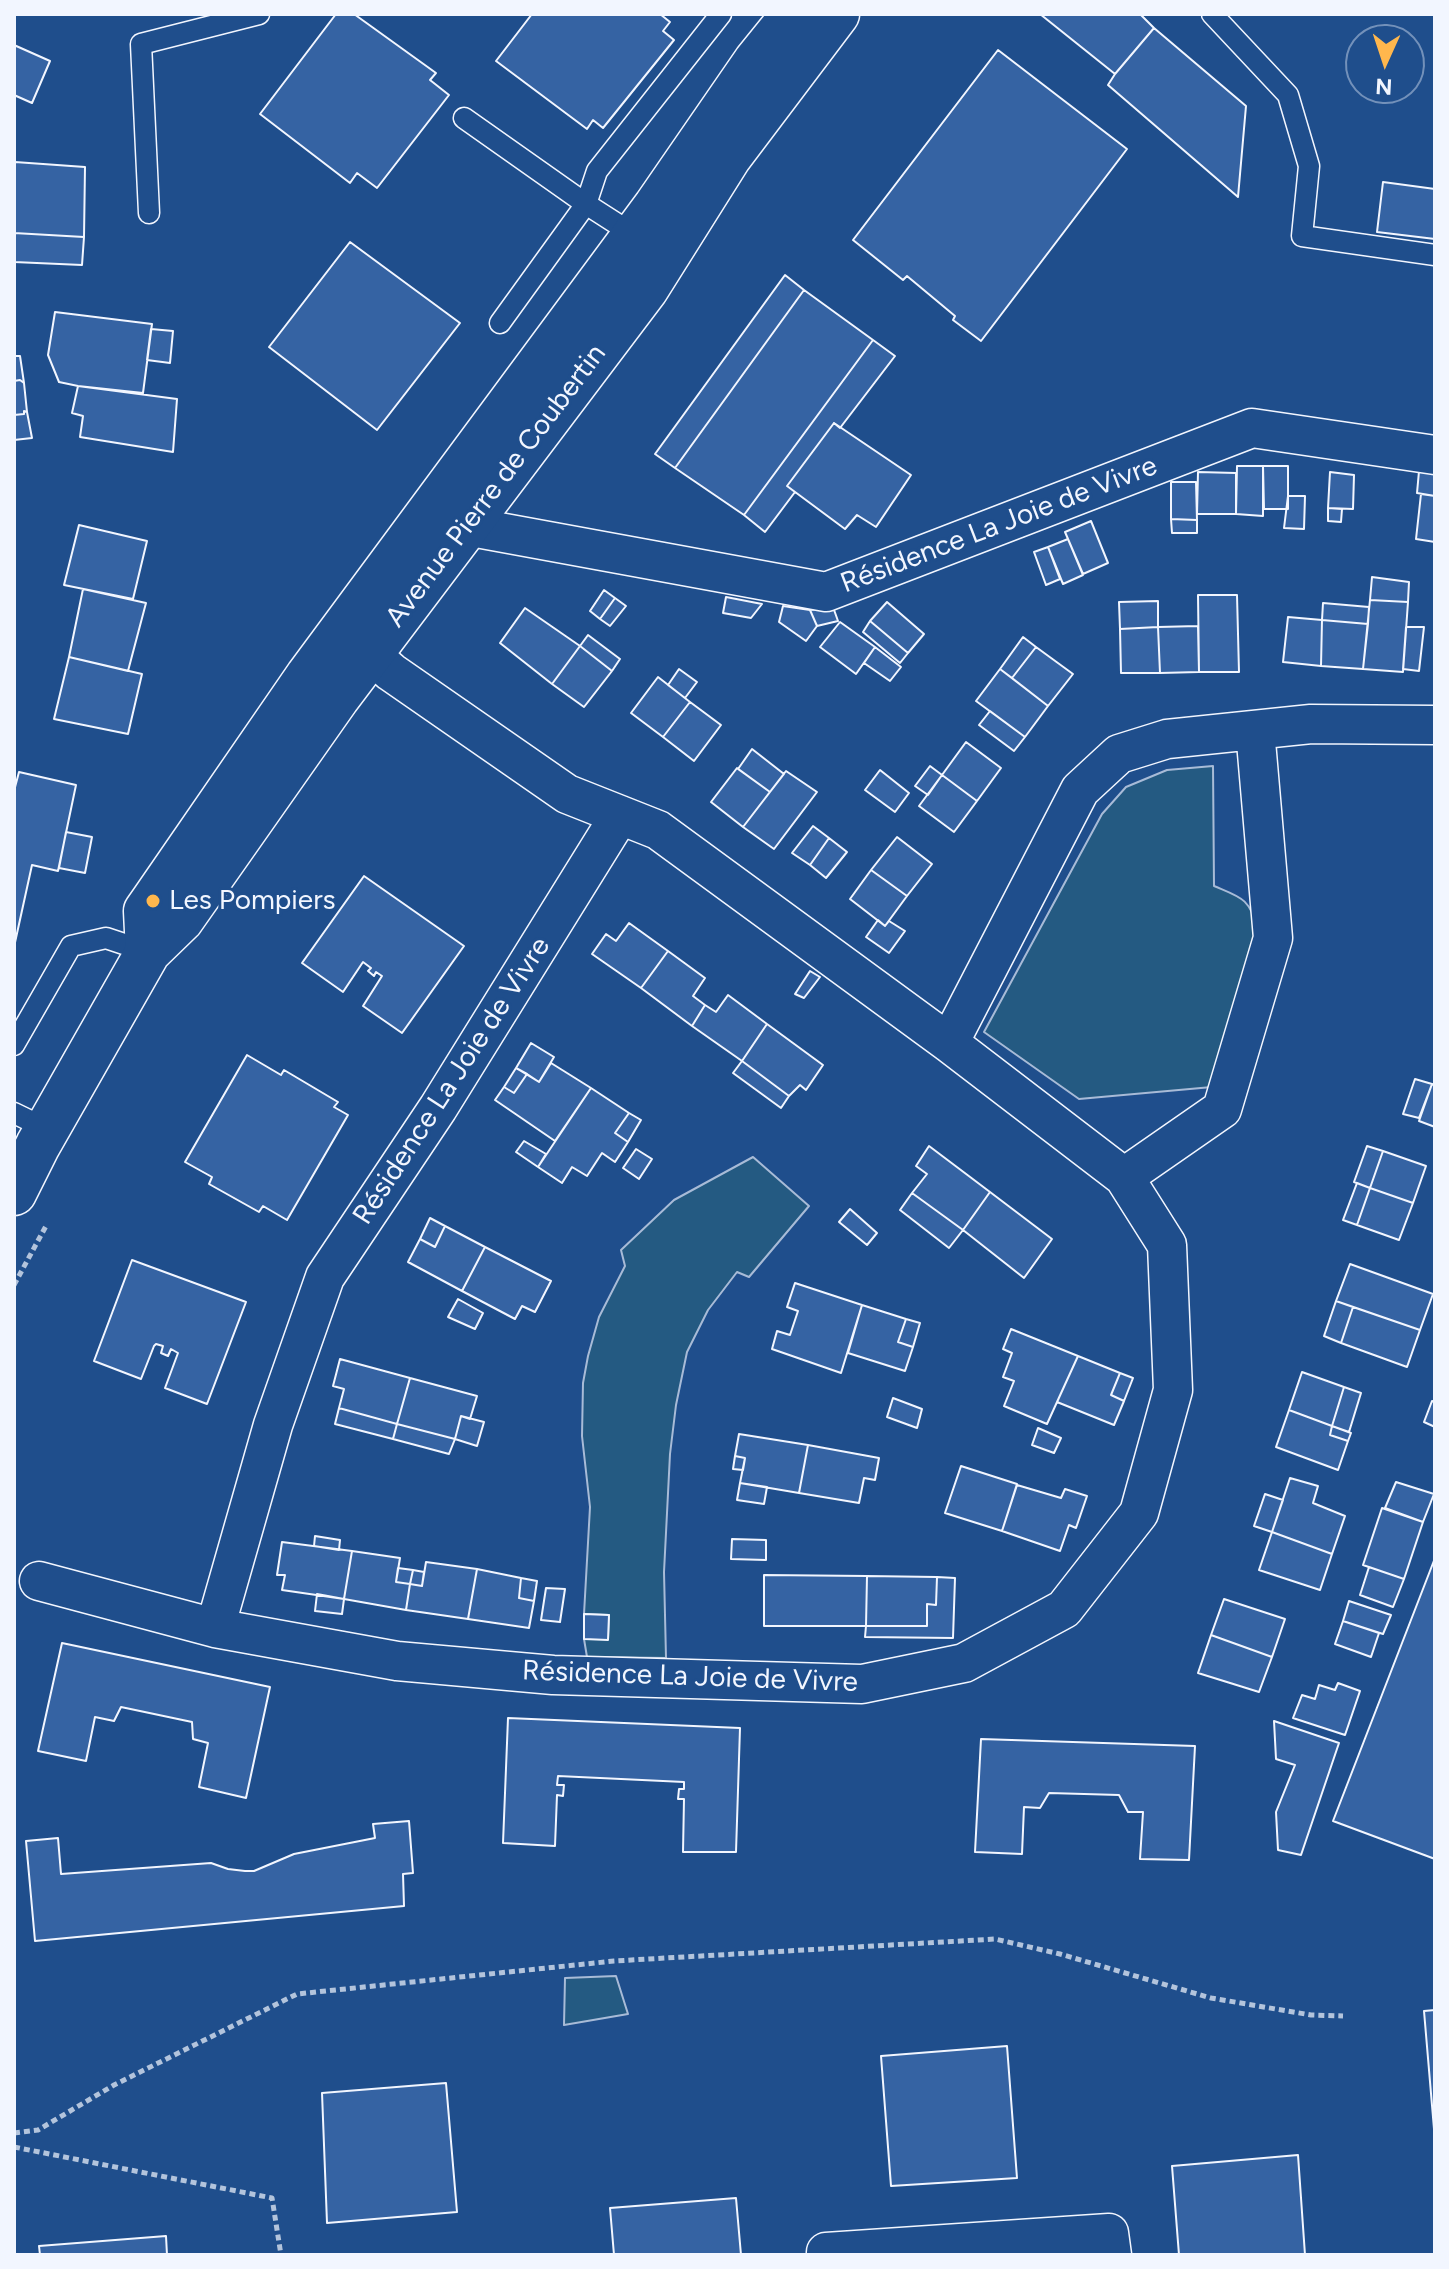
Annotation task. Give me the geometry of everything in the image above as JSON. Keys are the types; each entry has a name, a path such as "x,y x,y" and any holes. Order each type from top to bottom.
{"main road":[{"name":"Avenue Pierre de Coubertin","path":"357,642 466,526 646,289 650,246 756,61 794,14"},
{"name":"Avenue Pierre de Coubertin","path":"14,1193 30,1121 148,952 181,920 337,698 357,642 650,246 729,157 837,14"}],"street":[{"name":"Résidence La Joie de Vivre","path":"466,526 826,592 1252,428 1435,455"},
{"name":"Résidence La Joie de Vivre","path":"39,1581 215,1628 397,1661 553,1675 862,1684 964,1663 1064,1609 1139,1513 1173,1390 1167,1245 1124,1177 949,1043 658,830 567,794 414,689 357,642"},
{"path":"949,1043 1080,790 1119,754 1167,739 1311,724 1435,725"},
{"path":"1124,1177 1222,1109 1273,938 1255,730"},
{"name":"Résidence La Joie de Vivre","path":"215,1628 273,1425 325,1277 438,1108 620,815"},
{"path":"826,2255 826,2252 1109,2233 1112,2255"}],"lane":[{"path":"149,213 141,44 259,14"},
{"path":"500,323 586,204 597,171 721,14"},
{"path":"1212,14 1288,95 1309,166 1302,236 1435,255"},
{"path":"464,118 650,246"},
{"path":"14,1045 71,946 106,938 148,952"}],"path":[{"path":"14,1285 51,1215"},
{"path":"14,2133 38,2130 114,2085 297,1994 614,1961 995,1939 1060,1954 1211,1998 1311,2015 1343,2016"},
{"path":"14,2147 272,2198 281,2255"}],"shaded area":[{"path":"1213,766 1214,886 1243,900 1251,910 1257,928 1212,1087 1079,1099 984,1032 1102,814 1126,787 1167,770"},
{"path":"753,1157 809,1206 749,1277 737,1272 708,1310 687,1352 670,1454 664,1572 666,1658 587,1657 584,1639 608,1639 609,1615 584,1614 590,1507 582,1436 583,1383 599,1317 625,1266 621,1250 674,1200"},
{"path":"616,1976 628,2014 564,2025 565,1978"}],"building":[{"path":"336,14 354,14 436,73 430,80 449,95 377,188 357,173 350,183 260,114"},
{"path":"532,14 660,14 670,22 663,31 674,40 603,128 593,120 587,129 496,61"},
{"path":"1040,14 1140,14 1154,28 1115,74"},
{"path":"1154,28 1246,106 1238,197 1108,85"},
{"path":"14,45 50,61 32,103 14,95"},
{"path":"998,50 1127,149 981,341 953,320 955,316 907,276 903,280 853,240"},
{"path":"15,162 85,167 84,237 14,233"},
{"path":"1383,182 1435,189 1435,239 1377,232"},
{"path":"14,233 84,237 82,265 14,262"},
{"path":"350,242 460,323 377,430 269,347"},
{"path":"785,275 804,290 675,468 655,454"},
{"path":"804,290 873,340 744,515 675,468"},
{"path":"55,312 152,324 143,393 59,382 48,355"},
{"path":"151,329 173,331 170,363 147,360"},
{"path":"873,340 895,356 840,428 834,423 787,486 795,492 765,532 744,515"},
{"path":"14,356 20,356 24,383 14,381"},
{"path":"14,381 24,383 27,412 14,415"},
{"path":"78,386 177,399 173,452 80,437 83,416 72,413"},
{"path":"24,411 27,412 32,438 14,440 14,415 24,414"},
{"path":"834,423 911,475 876,527 857,515 845,529 787,486"},
{"path":"1237,466 1263,466 1263,516 1236,514"},
{"path":"1263,466 1288,466 1288,509 1264,509"},
{"path":"1419,471 1435,473 1435,496 1417,493"},
{"path":"1198,472 1236,473 1236,514 1197,514"},
{"path":"1330,472 1354,475 1353,509 1328,508"},
{"path":"1171,482 1196,482 1197,520 1171,519"},
{"path":"1421,494 1435,496 1435,542 1416,539"},
{"path":"1288,496 1305,496 1304,529 1284,528"},
{"path":"1328,508 1342,509 1341,522 1328,521"},
{"path":"1171,519 1197,520 1197,533 1172,533"},
{"path":"1091,521 1108,563 1083,574 1065,532"},
{"path":"79,525 147,541 133,599 64,585"},
{"path":"1068,539 1083,575 1063,584 1048,547"},
{"path":"1048,547 1060,579 1046,585 1034,552"},
{"path":"1372,577 1409,582 1408,602 1370,600"},
{"path":"83,589 146,603 128,671 69,657"},
{"path":"604,590 615,598 600,619 590,611"},
{"path":"1198,595 1237,595 1239,672 1199,672"},
{"path":"726,597 762,604 751,618 723,613"},
{"path":"615,598 626,606 610,626 600,619"},
{"path":"1370,600 1408,602 1403,672 1363,669"},
{"path":"1158,601 1158,627 1120,629 1119,602"},
{"path":"887,602 924,634 908,653 870,621"},
{"path":"1323,603 1369,607 1368,624 1322,620"},
{"path":"783,606 810,610 817,626 806,641 779,622"},
{"path":"833,607 838,621 817,626 810,610"},
{"path":"525,608 580,646 552,684 500,643"},
{"path":"1288,617 1322,620 1321,666 1283,662"},
{"path":"1322,620 1368,624 1363,669 1321,666"},
{"path":"870,621 908,653 900,663 863,632"},
{"path":"840,622 875,647 856,674 820,647"},
{"path":"1198,626 1199,672 1160,673 1158,627"},
{"path":"1158,627 1160,673 1121,673 1120,629"},
{"path":"1406,627 1424,627 1419,671 1403,669"},
{"path":"588,635 620,659 612,671 580,646"},
{"path":"1023,637 1036,647 1012,678 1000,669"},
{"path":"580,646 612,671 584,707 552,684"},
{"path":"875,647 901,667 890,681 864,663"},
{"path":"1036,647 1073,674 1048,706 1012,678"},
{"path":"69,657 142,674 128,734 54,719"},
{"path":"679,669 697,682 685,698 668,685"},
{"path":"1000,669 1048,706 1025,737 976,701"},
{"path":"658,677 690,702 663,737 631,713"},
{"path":"690,702 721,725 694,761 663,737"},
{"path":"990,711 1025,737 1014,751 979,725"},
{"path":"966,742 1001,768 977,801 942,775"},
{"path":"752,749 784,774 770,792 738,769"},
{"path":"930,766 942,775 928,795 915,786"},
{"path":"737,768 770,792 743,827 711,802"},
{"path":"880,770 909,793 895,812 865,790"},
{"path":"786,771 817,792 774,849 743,827"},
{"path":"19,772 76,785 58,871 32,865 14,947 14,791"},
{"path":"942,775 977,801 954,832 919,806"},
{"path":"813,826 829,838 810,865 792,853"},
{"path":"66,832 92,837 85,873 59,868"},
{"path":"897,837 932,864 907,896 871,870"},
{"path":"829,838 847,852 826,878 810,865"},
{"path":"871,870 907,896 885,926 850,899"},
{"path":"364,876 464,946 402,1033 363,1006 382,976 376,972 374,976 368,971 371,968 363,962 343,992 302,963"},
{"path":"878,920 885,926 889,921 905,931 889,953 866,937"},
{"path":"629,923 668,951 641,988 592,954 606,934 616,941"},
{"path":"668,951 705,978 693,996 705,1005 692,1026 641,988"},
{"path":"810,971 820,977 804,998 795,994"},
{"path":"728,995 767,1024 742,1061 692,1026 705,1005 716,1012"},
{"path":"767,1024 823,1065 806,1090 800,1085 789,1096 742,1061"},
{"path":"531,1043 554,1057 539,1082 516,1068"},
{"path":"247,1055 281,1075 284,1070 338,1102 334,1107 348,1115 287,1220 263,1206 259,1212 209,1184 212,1177 185,1162"},
{"path":"742,1061 789,1096 781,1108 733,1073"},
{"path":"551,1063 591,1088 555,1141 495,1100 504,1087 514,1093 527,1074 539,1082"},
{"path":"516,1068 527,1074 514,1093 504,1087"},
{"path":"1415,1079 1432,1084 1419,1118 1403,1114"},
{"path":"1432,1084 1435,1085 1435,1127 1419,1121"},
{"path":"591,1088 629,1113 615,1133 628,1142 615,1162 602,1153 587,1176 572,1167 562,1183 538,1167"},
{"path":"629,1113 641,1120 628,1142 615,1133"},
{"path":"524,1141 546,1154 538,1167 516,1152"},
{"path":"929,1146 990,1192 963,1230 912,1193 927,1174 916,1166"},
{"path":"1367,1146 1383,1151 1370,1188 1354,1182"},
{"path":"636,1149 652,1159 639,1179 623,1168"},
{"path":"1383,1151 1426,1166 1413,1203 1370,1188"},
{"path":"1357,1183 1370,1188 1357,1225 1343,1220"},
{"path":"1370,1188 1413,1203 1399,1240 1357,1225"},
{"path":"990,1192 1052,1239 1024,1278 963,1230"},
{"path":"912,1193 963,1230 949,1248 900,1210"},
{"path":"850,1209 877,1233 867,1245 839,1222"},
{"path":"430,1218 445,1226 435,1247 420,1239"},
{"path":"445,1226 485,1247 462,1291 408,1262 420,1239 435,1247"},
{"path":"485,1247 551,1281 535,1312 522,1306 515,1319 462,1291"},
{"path":"132,1260 246,1302 207,1404 165,1388 178,1353 171,1349 168,1356 161,1353 163,1346 154,1346 141,1379 94,1361"},
{"path":"1350,1264 1433,1294 1420,1330 1336,1301"},
{"path":"795,1283 862,1305 841,1373 772,1349 777,1331 790,1335 798,1311 787,1307"},
{"path":"458,1299 483,1313 475,1329 448,1317"},
{"path":"1336,1301 1353,1307 1341,1343 1324,1336"},
{"path":"862,1305 906,1319 898,1342 913,1347 905,1371 848,1353"},
{"path":"1353,1307 1420,1330 1407,1367 1341,1343"},
{"path":"906,1319 920,1323 913,1347 898,1342"},
{"path":"1011,1329 1078,1356 1047,1424 1004,1406 1014,1381 1003,1377 1012,1353 1003,1349"},
{"path":"1078,1356 1120,1373 1111,1395 1124,1401 1114,1425 1057,1402"},
{"path":"340,1359 410,1378 397,1424 339,1408 344,1389 333,1386"},
{"path":"1302,1372 1344,1387 1332,1426 1289,1410"},
{"path":"1120,1373 1133,1378 1124,1401 1111,1395"},
{"path":"410,1378 477,1396 470,1419 461,1416 455,1439 397,1424"},
{"path":"1344,1387 1361,1393 1349,1432 1332,1426"},
{"path":"893,1398 922,1409 917,1428 887,1417"},
{"path":"1432,1401 1435,1402 1435,1427 1424,1422"},
{"path":"339,1408 397,1424 393,1439 335,1424"},
{"path":"1289,1410 1332,1426 1330,1435 1348,1441 1338,1470 1276,1447"},
{"path":"461,1416 484,1422 477,1446 455,1439"},
{"path":"397,1424 455,1439 449,1454 393,1439"},
{"path":"1332,1426 1351,1433 1348,1441 1330,1435"},
{"path":"1038,1428 1061,1438 1054,1453 1032,1445"},
{"path":"739,1434 808,1445 799,1493 740,1483 745,1458 735,1456"},
{"path":"808,1445 879,1458 875,1480 864,1478 859,1503 799,1493"},
{"path":"735,1456 745,1458 743,1470 733,1469"},
{"path":"961,1466 1017,1484 1002,1531 945,1513"},
{"path":"1290,1478 1318,1486 1313,1503 1345,1516 1332,1554 1272,1532"},
{"path":"1396,1482 1434,1494 1423,1522 1385,1508"},
{"path":"740,1483 767,1487 764,1504 737,1500"},
{"path":"1017,1485 1061,1498 1065,1489 1087,1496 1076,1528 1069,1525 1060,1551 1002,1531"},
{"path":"1265,1494 1283,1500 1272,1532 1254,1526"},
{"path":"1382,1508 1423,1522 1404,1579 1363,1565"},
{"path":"1272,1532 1332,1554 1320,1590 1259,1570"},
{"path":"315,1536 340,1540 339,1550 314,1546"},
{"path":"732,1539 766,1540 766,1560 731,1559"},
{"path":"282,1542 352,1551 344,1599 282,1590 285,1575 277,1575"},
{"path":"352,1551 400,1558 396,1582 410,1584 406,1610 344,1599"},
{"path":"1435,1558 1435,1859 1333,1821"},
{"path":"426,1562 477,1569 468,1619 406,1610 410,1584 422,1586"},
{"path":"1369,1567 1404,1579 1393,1607 1360,1595"},
{"path":"398,1568 413,1570 410,1584 396,1582"},
{"path":"477,1569 521,1578 519,1598 534,1601 529,1628 468,1619"},
{"path":"413,1570 424,1572 422,1586 410,1584"},
{"path":"764,1575 867,1576 866,1626 764,1626"},
{"path":"867,1576 937,1577 936,1605 927,1604 927,1626 866,1626"},
{"path":"937,1577 955,1578 953,1638 865,1637 866,1626 927,1626 927,1604 936,1605"},
{"path":"521,1578 537,1581 534,1601 519,1598"},
{"path":"546,1588 565,1589 560,1622 541,1620"},
{"path":"317,1594 344,1599 342,1614 315,1611"},
{"path":"1224,1599 1285,1619 1272,1657 1211,1635"},
{"path":"1349,1601 1391,1615 1383,1634 1343,1621"},
{"path":"584,1614 609,1615 608,1640 584,1639"},
{"path":"1343,1621 1379,1633 1371,1657 1335,1644"},
{"path":"1211,1635 1272,1657 1259,1692 1198,1673"},
{"path":"62,1643 270,1687 246,1798 199,1787 208,1743 193,1739 192,1722 121,1707 114,1721 95,1717 86,1761 38,1751"},
{"path":"1338,1683 1360,1691 1345,1735 1293,1718 1302,1695 1315,1699 1319,1685 1335,1690"},
{"path":"508,1718 740,1728 736,1852 683,1852 684,1799 678,1799 684,1782 558,1776 557,1785 564,1785 563,1796 557,1795 555,1846 503,1843"},
{"path":"1274,1721 1339,1743 1301,1855 1278,1850 1276,1812 1295,1765 1276,1759"},
{"path":"981,1739 1195,1746 1189,1860 1140,1859 1143,1812 1128,1812 1119,1795 1049,1793 1040,1808 1024,1807 1022,1854 975,1852"},
{"path":"409,1821 413,1873 403,1874 404,1906 35,1941 26,1841 58,1838 61,1874 211,1863 228,1869 254,1871 294,1854 375,1838 373,1824"},
{"path":"1435,2010 1435,2129 1434,2129 1424,2011"},
{"path":"1007,2046 1017,2178 891,2186 881,2056"},
{"path":"446,2083 457,2212 327,2223 322,2093"},
{"path":"1298,2155 1305,2255 1179,2255 1172,2166"},
{"path":"736,2198 741,2255 614,2255 610,2208"},
{"path":"166,2236 167,2255 40,2255 39,2246"}],"place":[{"name":"Les Pompiers","path":"153,901"}]}
